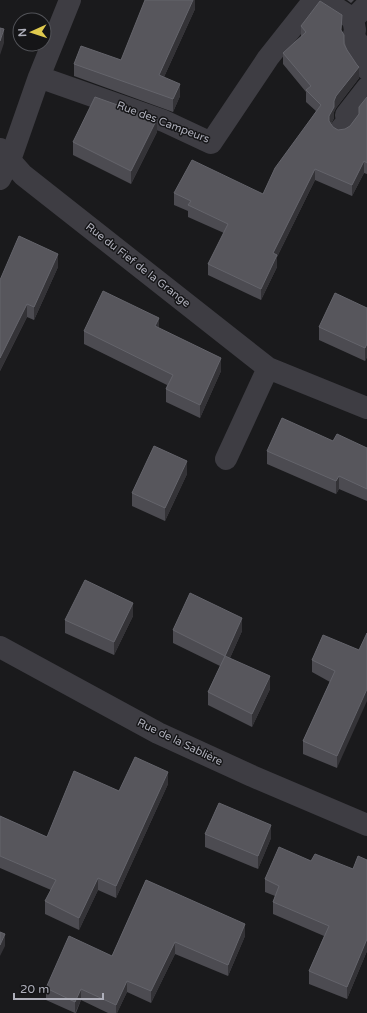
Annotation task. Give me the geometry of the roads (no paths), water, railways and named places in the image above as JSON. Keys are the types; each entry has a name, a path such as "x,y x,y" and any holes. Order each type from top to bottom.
{"street":[{"path":"3,163 70,0"},
{"name":"Rue des Campeurs","path":"39,77 164,121 211,143 268,58 314,0"},
{"path":"324,0 360,12 353,38 357,40 357,55 367,69"},
{"path":"341,129 347,122 346,115 367,88"},
{"name":"Rue du Fief de la Grange","path":"3,163 23,174 268,368 367,408"},
{"path":"226,459 268,368"},
{"name":"Rue de la Sablière","path":"0,646 158,733 252,776 367,824"}]}
